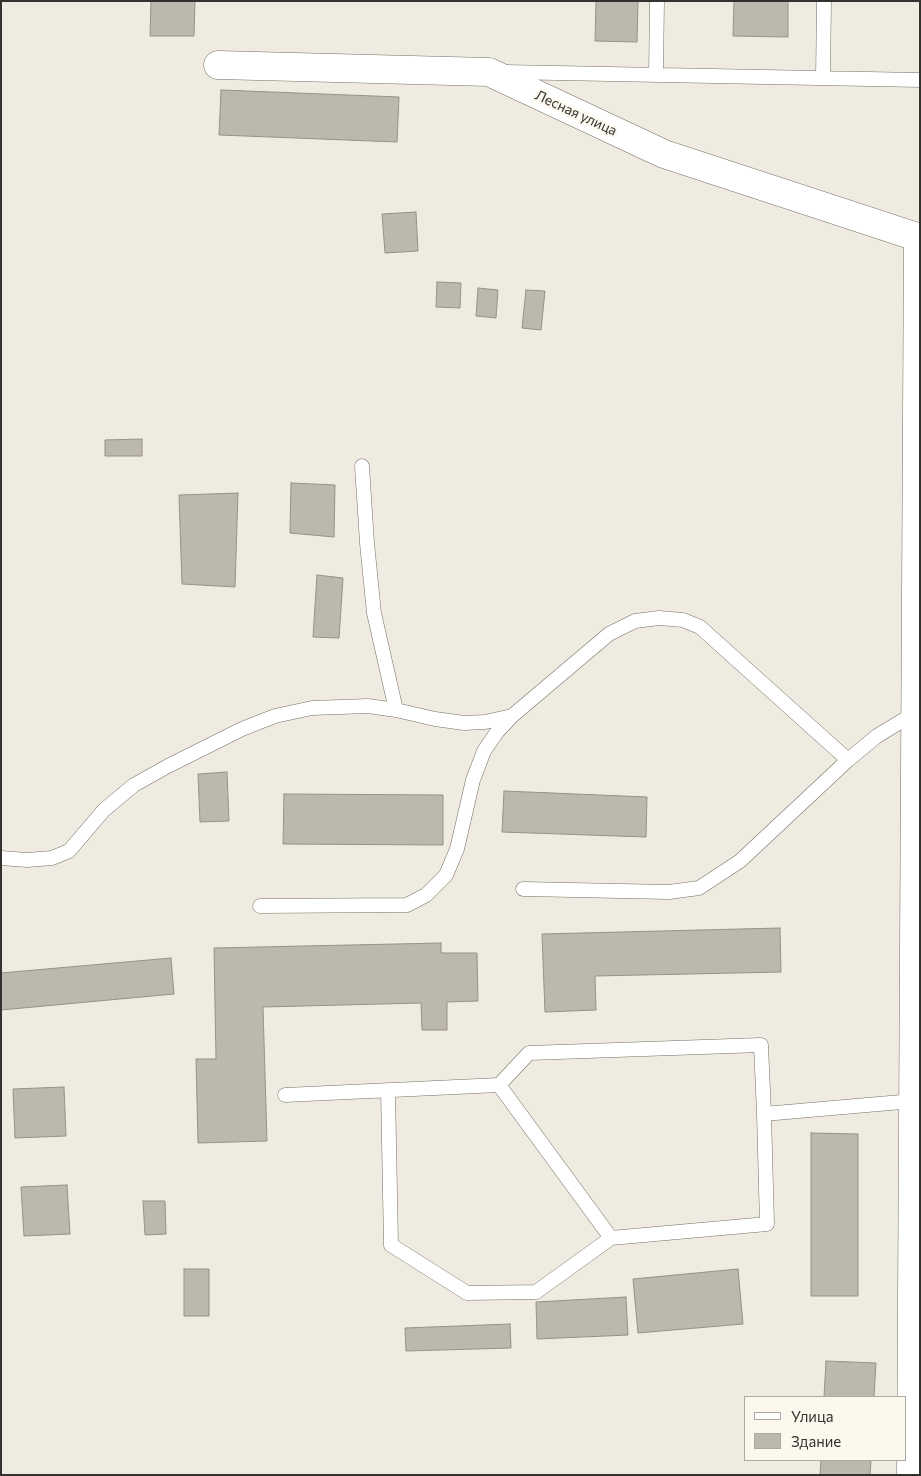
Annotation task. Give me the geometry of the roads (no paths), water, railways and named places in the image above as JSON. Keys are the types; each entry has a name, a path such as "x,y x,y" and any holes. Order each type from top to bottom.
{"street":[{"name":"Лесная улица","path":"218,65 489,72 664,154 919,238"},
{"path":"911,1475 919,238"}],"lane":[{"path":"656,75 657,1"},
{"path":"823,78 824,1"},
{"path":"489,72 920,80"},
{"path":"362,466 366,542 374,613 396,710"},
{"path":"260,906 407,904 426,894 446,875 450,866 457,849 473,780 484,751 497,732 512,716 610,634 635,621 660,618 683,620 700,627 848,760"},
{"path":"1,858 26,860 52,858 69,851 104,810 134,785 242,729 275,716 312,708 368,706 464,723 485,722 512,716"},
{"path":"523,890 669,892 698,888 740,861 848,760 877,736 916,713"},
{"path":"285,1095 388,1090 499,1085 529,1053 761,1045 767,1224 610,1238 536,1292 467,1293 391,1245 388,1090"},
{"path":"499,1085 610,1238"},
{"path":"764,1114 913,1101"}]}
